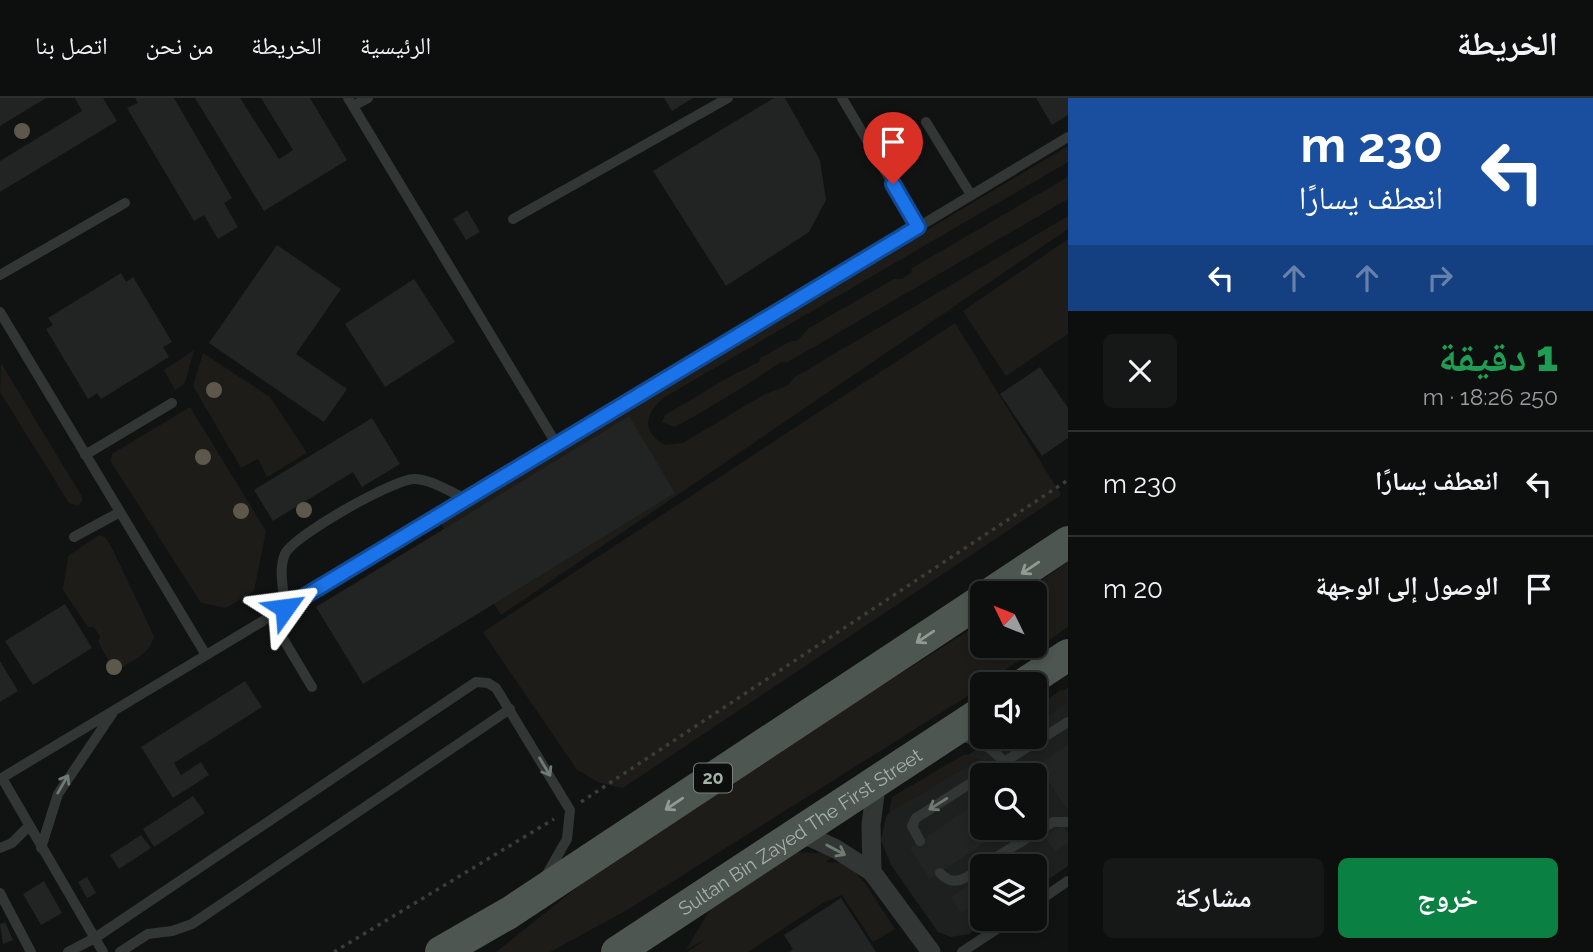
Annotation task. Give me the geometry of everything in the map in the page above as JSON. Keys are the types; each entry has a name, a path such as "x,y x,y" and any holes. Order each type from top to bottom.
{"main road":[{"path":"1009,581 1068,542"},
{"name":"20","path":"442,952 516,909 970,608"},
{"path":"1042,672 1068,655"},
{"name":"Sultan Bin Zayed The First Street","path":"617,952 797,831 970,720"},
{"path":"492,952 495,934 516,909"}],"street":[{"path":"872,872 871,825 877,779"},
{"path":"797,831 836,849 872,872 931,952"}],"lane":[{"path":"368,98 351,102 557,445"},
{"path":"513,219 728,98"},
{"path":"842,98 918,227"},
{"path":"926,122 971,195"},
{"path":"103,952 1,778 1068,137"},
{"path":"0,275 125,203"},
{"path":"0,313 206,656"},
{"path":"85,454 172,403"},
{"path":"285,608 283,559 286,550 301,537 403,480 424,480 466,499"},
{"path":"74,537 120,512"},
{"path":"270,617 312,687"},
{"path":"68,952 95,938 471,685 482,682 492,685 510,709 570,810 570,824 562,852 516,909"},
{"path":"120,952 148,934 172,931 192,924 510,709"},
{"path":"41,848 58,793 115,710"},
{"path":"1002,763 1068,722"},
{"path":"948,734 980,742 1005,761"},
{"path":"920,841 912,826 916,818 970,784"},
{"path":"1047,826 1058,820 1068,822"},
{"path":"0,848 12,843 29,826"},
{"path":"1001,854 1024,840"},
{"path":"940,873 948,880 959,881 970,874"},
{"path":"1047,895 1068,881"},
{"path":"0,893 31,952"},
{"path":"962,952 994,931"}],"path":[{"path":"334,952 570,810 1068,480"}],"shaded area":[{"path":"1068,146 1068,162 663,398 649,417 649,428 657,440 665,445 683,443 765,394 787,386 795,377 1068,216 1068,229 501,615 439,521"},
{"path":"1068,177 1068,199 788,362 781,362 675,427 662,422 665,415 759,362 760,358 791,341 797,341 809,328 894,279 902,279 911,273 912,268"},
{"path":"1068,239 1068,334 1006,376 963,311"},
{"path":"955,323 1061,495 623,788 600,783 577,770 483,632"},
{"path":"194,350 185,383 175,390 164,370"},
{"path":"203,353 270,397 307,453 267,477 258,459 241,468 193,386"},
{"path":"1,363 81,495 83,500 78,506 69,503 0,392"},
{"path":"190,407 266,531 254,591 226,608 201,603 111,462 112,454"},
{"path":"99,535 105,537 110,544 154,636 144,653 114,672 94,627 88,627 63,590 68,556"},
{"path":"1068,562 1068,627 1047,641 1047,581 1040,581"},
{"path":"970,630 970,658 1023,658 1002,672 970,672 970,694 629,909 550,952 496,952 633,843"},
{"path":"1068,688 1068,866 1047,880 1047,854 970,854 970,931 973,931 969,934 951,937 938,932 891,865 881,840 886,817 897,802 977,749 1047,749 1047,702"},
{"path":"1063,689 1068,702 1047,716 1047,699"},
{"path":"965,754 980,759 889,813 892,797"},
{"path":"796,852 838,854 826,862 846,863 865,883 895,929 873,942 842,895 823,903 748,952 688,952 704,940 686,950 711,908"}],"building":[{"path":"0,98 46,98 0,126"},
{"path":"75,98 103,98 117,121 0,192 0,161 82,111"},
{"path":"135,98 174,98 232,198 224,203 238,227 218,239 204,215 194,221 127,108 138,103"},
{"path":"195,98 240,98 279,159 293,150 261,98 310,98 347,160 264,211"},
{"path":"664,98 693,98 672,111"},
{"path":"774,98 785,98 820,160 826,200 809,232 726,286 653,171"},
{"path":"1036,98 1068,98 1068,115 1052,125"},
{"path":"467,210 480,232 466,240 453,219"},
{"path":"277,245 341,289 296,354 347,389 324,422 209,343"},
{"path":"121,273 126,282 133,277 172,342 163,347 169,357 101,399 97,393 88,399 46,329 53,325 48,318"},
{"path":"414,279 455,342 385,387 345,324"},
{"path":"1040,367 1068,408 1068,438 1042,456 1000,394"},
{"path":"629,416 675,493 363,684 316,607"},
{"path":"372,418 400,464 362,487 353,472 273,521 254,490"},
{"path":"65,604 92,648 33,685 5,641"},
{"path":"0,661 18,691 0,702"},
{"path":"245,681 262,707 174,763 181,775 201,762 209,775 173,798 141,747"},
{"path":"1068,745 1068,811 1047,779 1047,763 1041,763"},
{"path":"193,796 205,813 154,847 143,829"},
{"path":"970,807 970,840 989,840 930,879 910,848"},
{"path":"1062,825 1068,834 1068,843 1055,852 1047,836"},
{"path":"141,835 151,848 119,869 110,855"},
{"path":"87,877 96,893 87,898 78,882"},
{"path":"44,881 62,913 41,925 23,894"},
{"path":"970,885 970,907 961,913 951,897"},
{"path":"841,898 876,952 789,952 793,949 784,935"},
{"path":"5,922 13,940 3,944 0,924"}],"route":[{"path":"285,608 918,227 893,184"}]}
